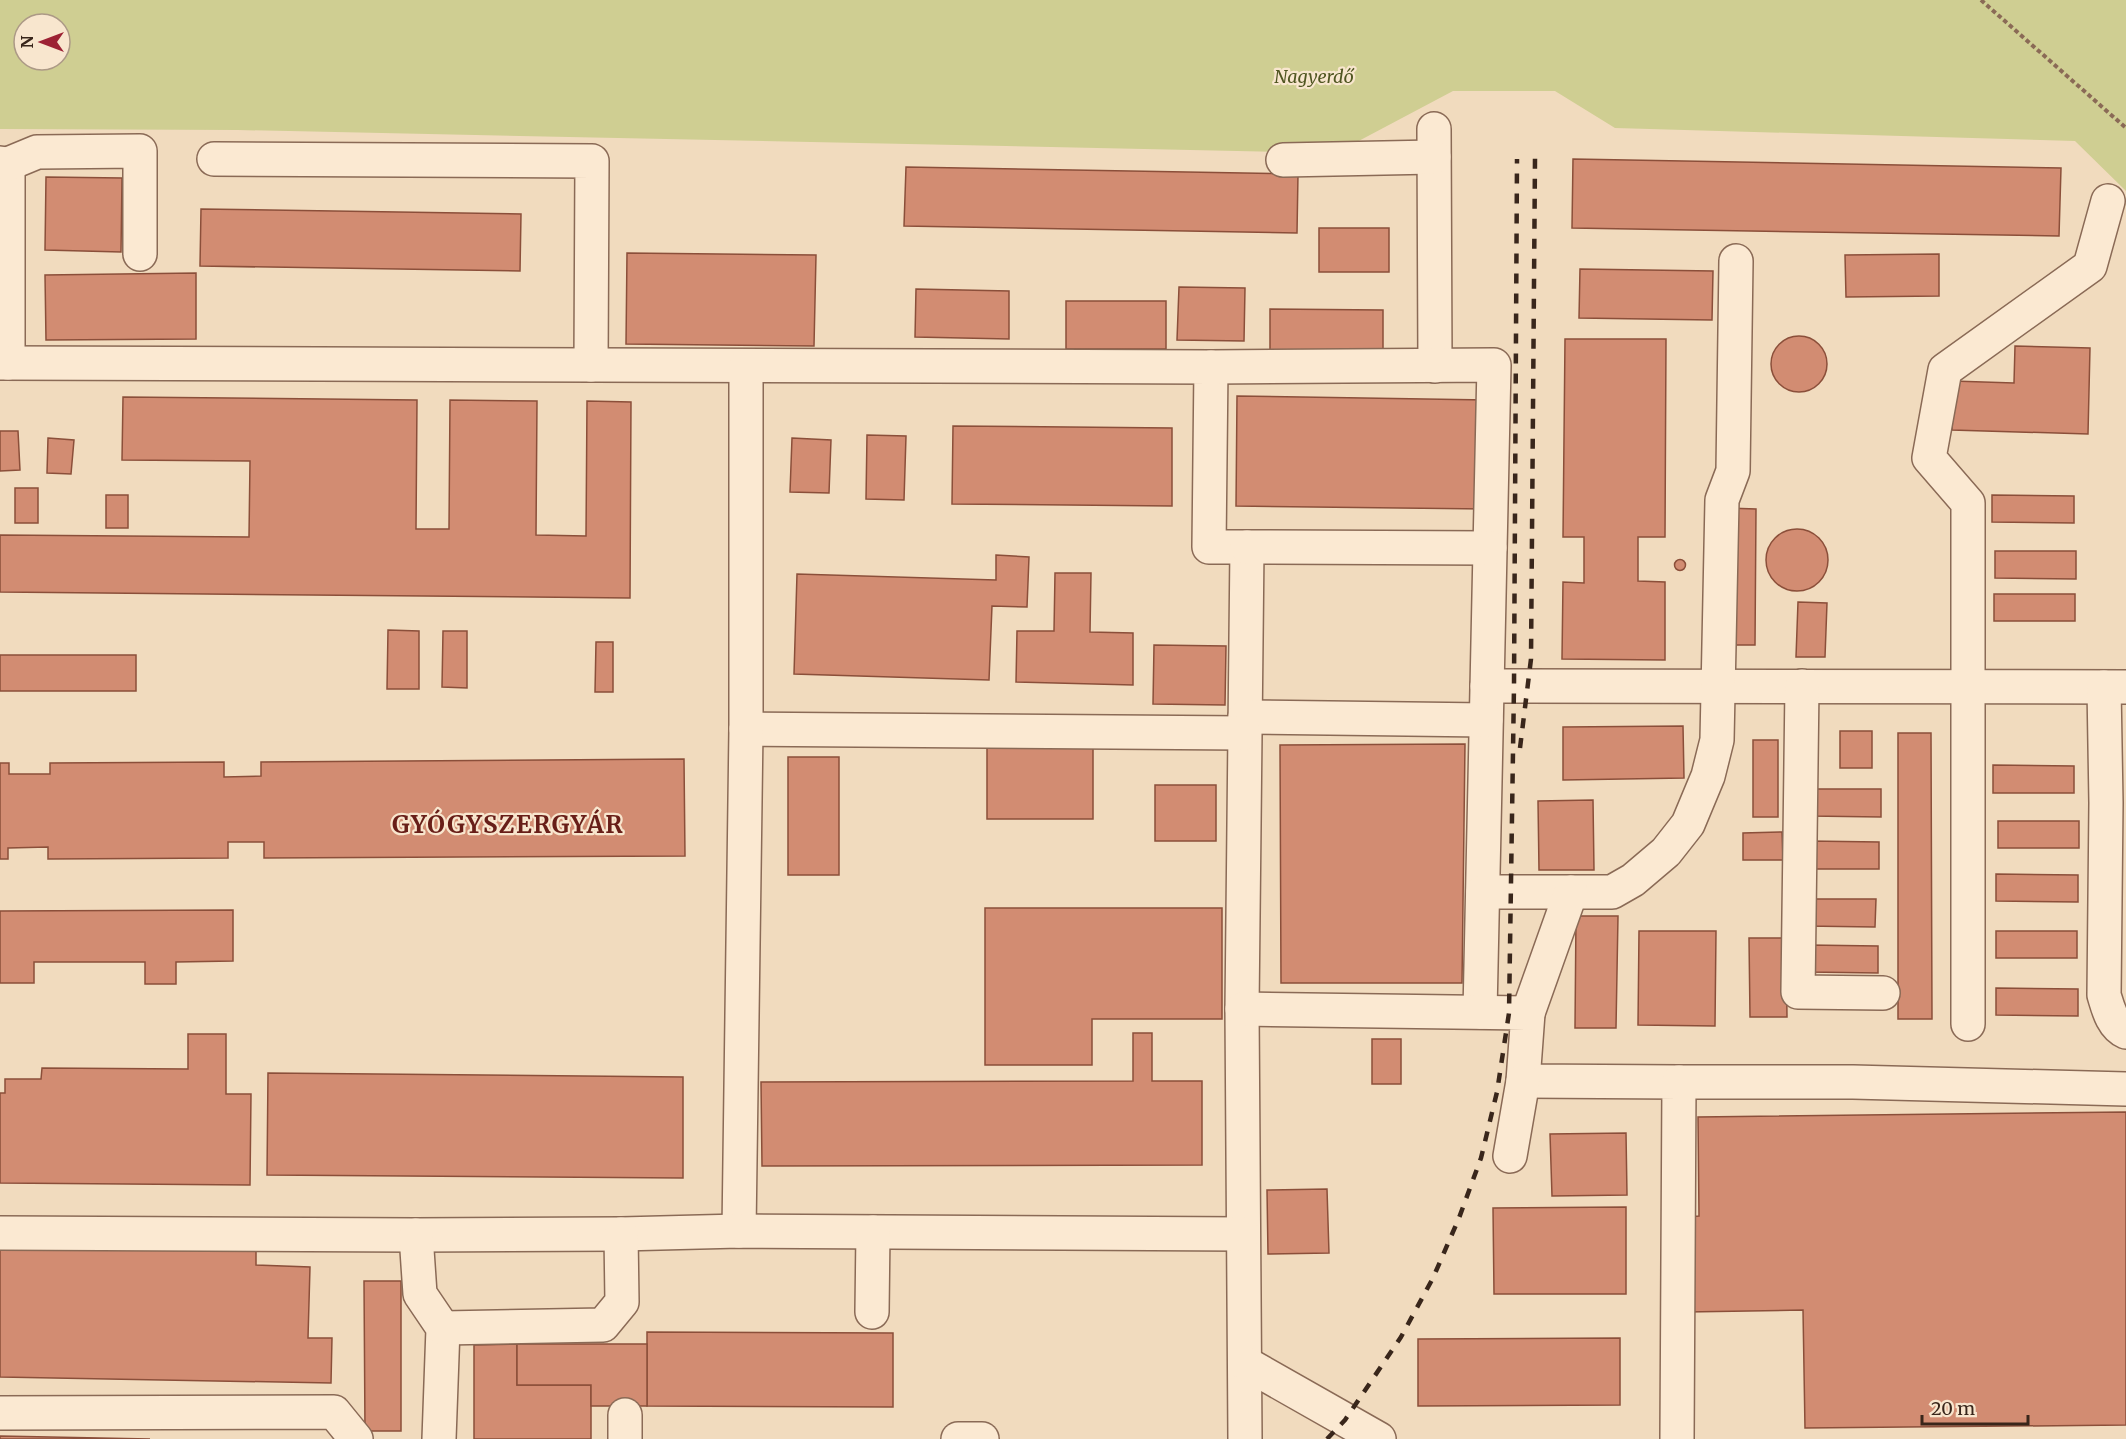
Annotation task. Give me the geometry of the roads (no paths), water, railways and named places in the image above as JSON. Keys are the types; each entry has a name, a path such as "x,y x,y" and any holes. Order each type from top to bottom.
{"lane":[{"path":"1283,160 1434,143 1435,366"},
{"path":"140,254 140,151 37,152 4,164 4,363 1211,368 1494,365 1480,1012"},
{"path":"214,159 592,161 591,365"},
{"path":"1968,1024 1968,503 1929,458 1945,370 2090,266 2108,201"},
{"path":"1483,892 1612,892 1634,880 1666,852 1688,824 1708,776 1717,740 1722,500 1733,471 1736,261"},
{"path":"739,1231 746,729 746,366"},
{"path":"1211,368 1209,548 1490,548"},
{"path":"1245,1439 1242,1009 1247,548"},
{"path":"1487,686 2115,687 2116,812 2104,995 2111,1017 2121,1030 2126,1032"},
{"path":"1802,686 1798,992 1884,993"},
{"path":"746,729 1244,725 1486,720"},
{"path":"1510,1156 1523,1082 1528,1012 1571,892"},
{"path":"1242,1009 1528,1012"},
{"path":"1523,1082 1853,1082 2126,1089"},
{"path":"1677,1439 1679,1082"},
{"path":"0,1233 416,1235 739,1231 1243,1234"},
{"path":"872,1312 873,1232"},
{"path":"443,1328 603,1325 622,1302 621,1234"},
{"path":"416,1235 420,1294 443,1328 440,1439"},
{"path":"1245,1363 1378,1439"},
{"path":"0,1413 334,1412 356,1439"},
{"path":"958,1439 982,1439"}],"railway":[{"path":"1520,748 1531,659 1535,158"},
{"path":"1327,1439 1345,1420 1401,1337 1433,1278 1459,1218 1481,1158 1497,1092 1509,1013 1514,686 1517,159"}],"district":[{"name":"GYÓGYSZERGYÁR","path":"508,825"}],"park label":[{"name":"Nagyerdő","path":"1314,77"}]}
